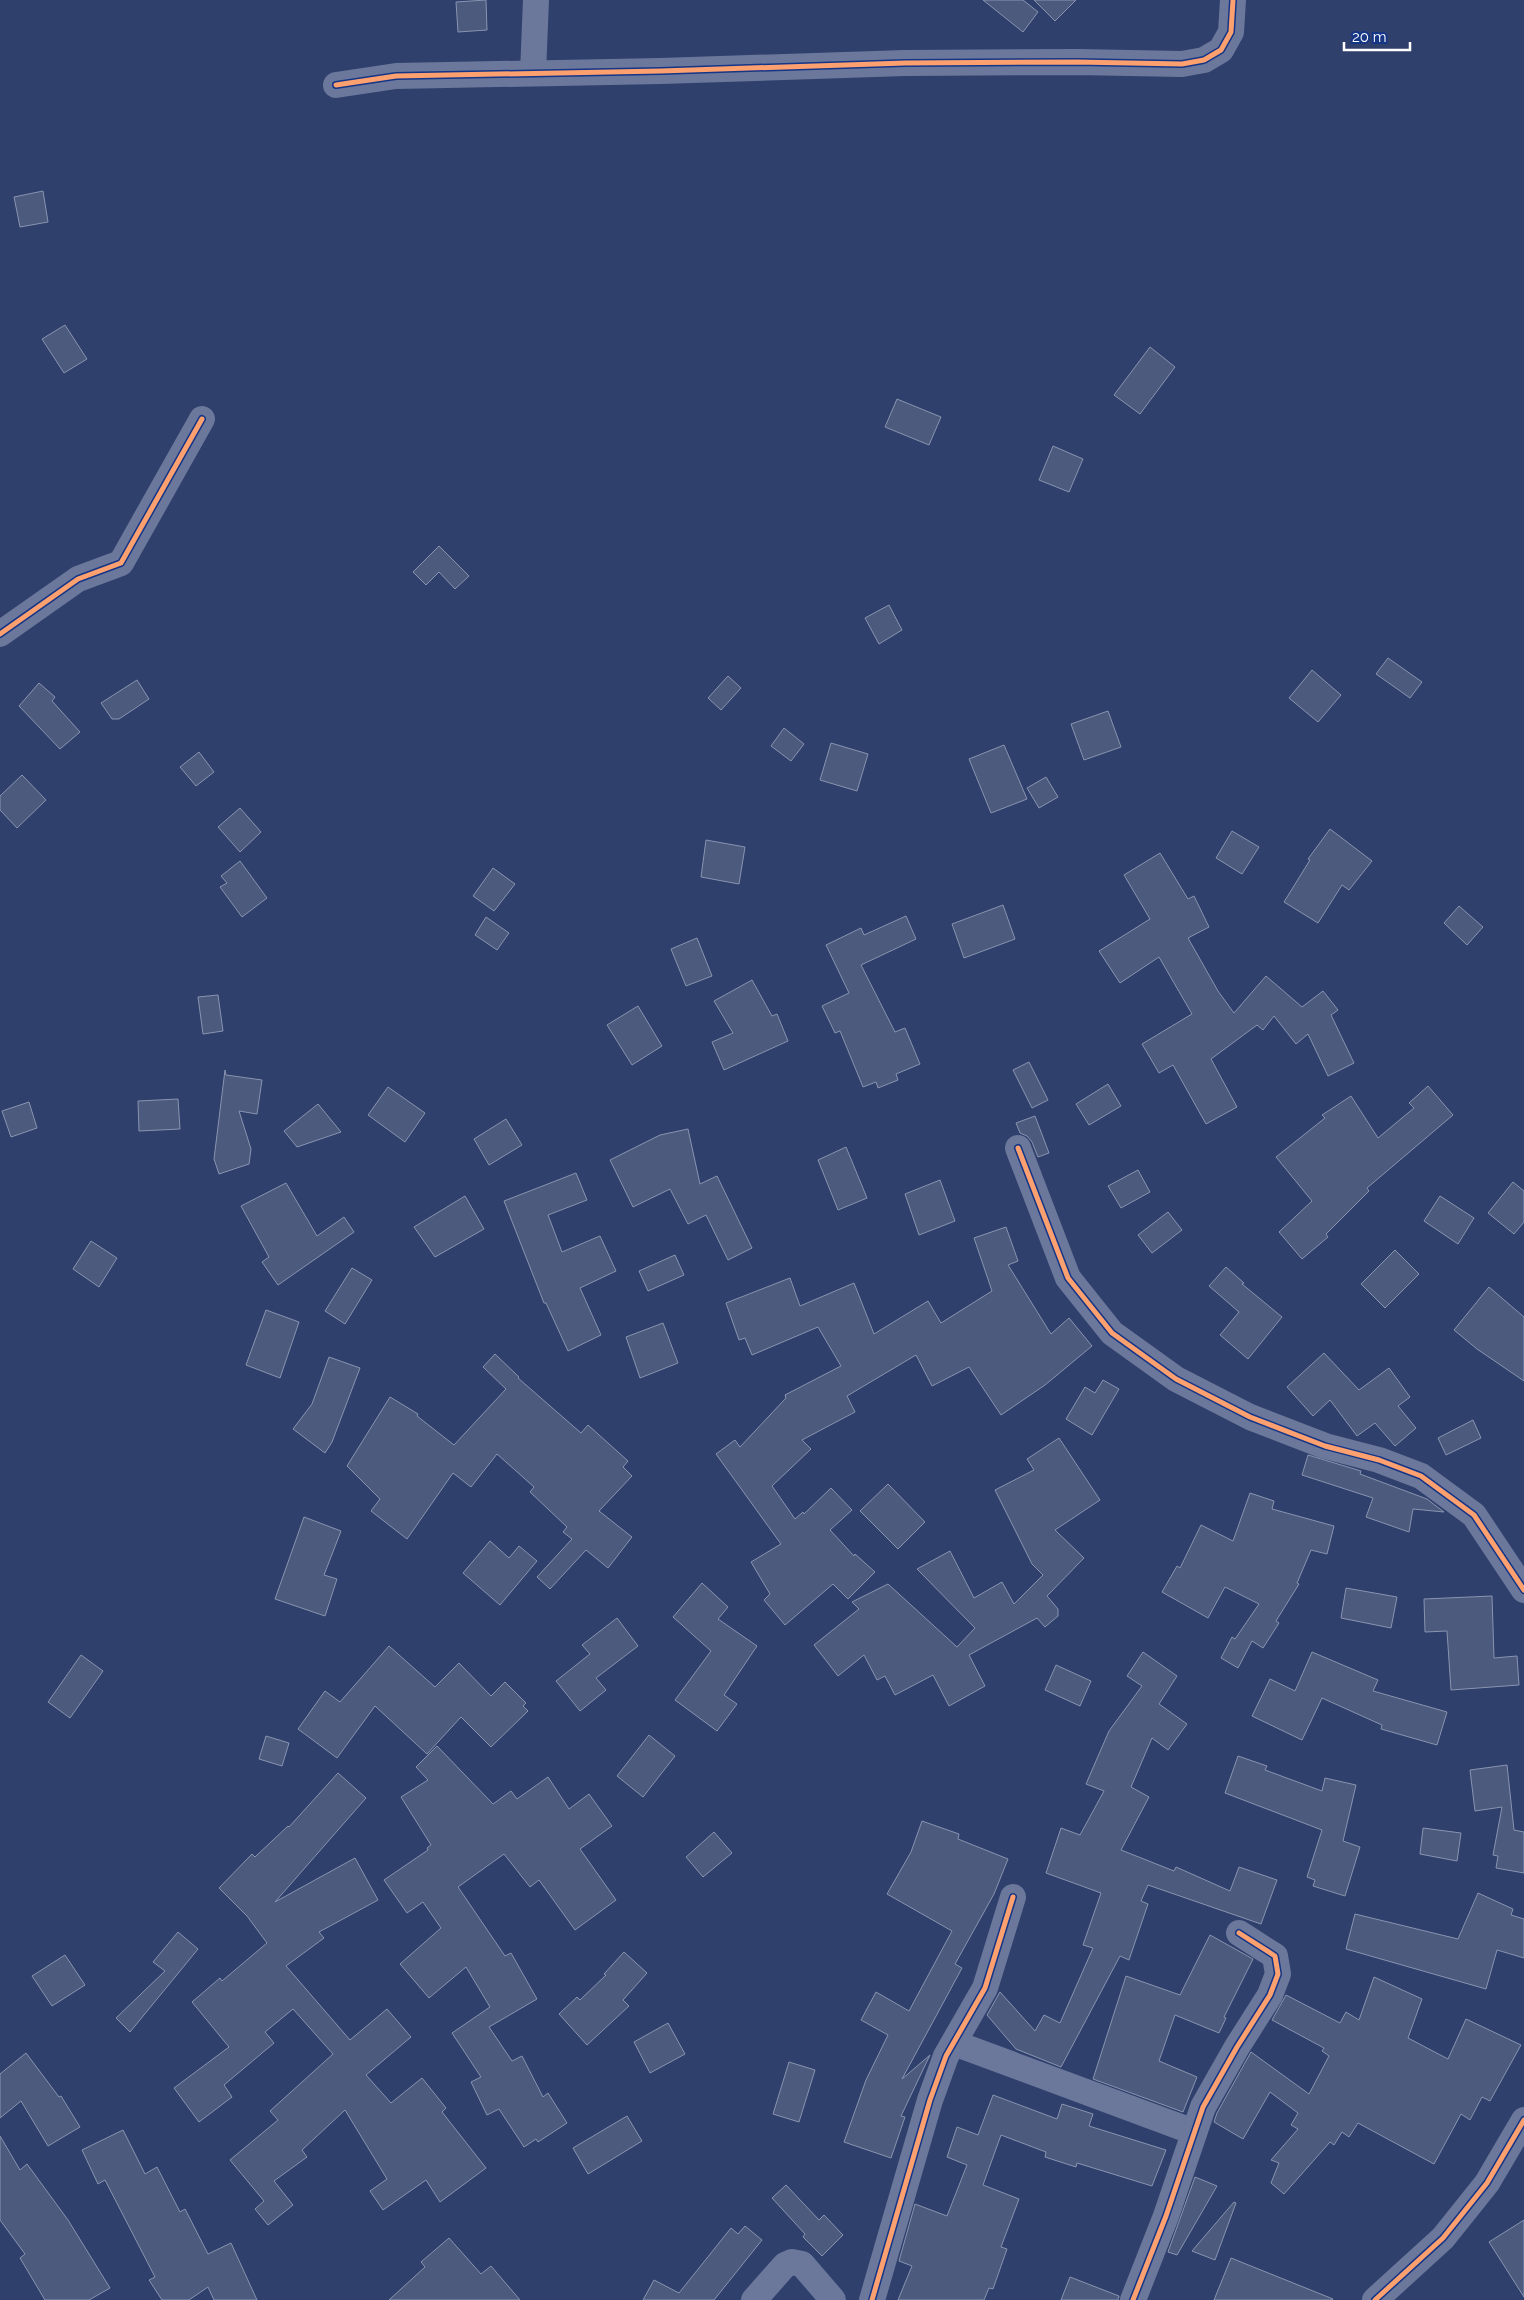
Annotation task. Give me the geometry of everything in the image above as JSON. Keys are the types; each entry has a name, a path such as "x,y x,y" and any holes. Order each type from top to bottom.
{"street":[{"path":"533,73 536,0"},
{"path":"336,85 396,76 905,63 1077,62 1182,64 1204,60 1221,50 1231,32 1233,0"},
{"path":"0,634 78,579 121,563 202,419"},
{"path":"1018,1148 1068,1278 1112,1333 1176,1380 1250,1417 1325,1446 1379,1460 1421,1476 1474,1514 1524,1590"},
{"path":"872,2300 928,2109 946,2056 985,1988 1013,1897"},
{"path":"1133,2300 1203,2107 1237,2047 1270,1995 1278,1974 1275,1956 1239,1933"},
{"path":"954,2043 1194,2132"},
{"path":"1375,2300 1443,2238 1487,2183 1524,2120"},
{"path":"754,2300 785,2265 792,2262 802,2264 833,2300"}],"building":[{"path":"486,0 487,30 458,32 456,2"},
{"path":"983,0 1023,0 1038,12 1023,32"},
{"path":"1034,0 1076,0 1055,21"},
{"path":"43,191 48,222 20,227 14,197"},
{"path":"65,325 87,359 64,373 42,339"},
{"path":"1150,347 1175,367 1140,414 1114,395"},
{"path":"897,399 941,417 929,445 885,427"},
{"path":"1053,446 1083,459 1069,492 1039,480"},
{"path":"439,546 469,576 455,589 439,572 426,585 413,572"},
{"path":"889,605 902,630 879,644 865,618"},
{"path":"1388,658 1422,682 1410,698 1376,674"},
{"path":"1312,670 1341,695 1318,722 1289,698"},
{"path":"728,676 741,688 721,710 708,698"},
{"path":"137,680 149,699 119,719 112,719 101,703"},
{"path":"39,683 55,697 52,701 80,732 60,749 19,706"},
{"path":"1108,711 1121,747 1084,760 1071,724"},
{"path":"784,728 804,744 791,761 771,746"},
{"path":"831,743 868,754 857,791 820,780"},
{"path":"1004,745 1027,799 991,813 969,759"},
{"path":"199,752 214,772 196,786 180,767"},
{"path":"22,775 46,800 17,828 0,810 0,796"},
{"path":"1046,777 1058,797 1039,808 1027,788"},
{"path":"240,808 261,832 240,852 218,827"},
{"path":"1330,829 1372,861 1349,890 1342,885 1318,923 1284,902 1310,860 1308,859"},
{"path":"1232,831 1259,847 1242,874 1216,858"},
{"path":"706,840 745,847 739,884 701,877"},
{"path":"1160,853 1188,899 1194,896 1209,927 1188,938 1218,991 1234,1013 1266,976 1302,1007 1323,991 1338,1010 1331,1015 1354,1063 1328,1076 1308,1034 1296,1044 1274,1016 1263,1030 1257,1025 1211,1059 1237,1107 1206,1124 1173,1065 1159,1073 1142,1044 1192,1014 1159,957 1120,983 1099,951 1150,919 1124,875"},
{"path":"240,861 267,898 242,917 220,887 227,883 221,876"},
{"path":"493,868 515,884 494,911 473,896"},
{"path":"1003,905 1015,939 964,958 952,924"},
{"path":"1459,906 1483,927 1467,945 1444,923"},
{"path":"906,916 916,939 861,965 895,1032 905,1028 920,1064 896,1074 898,1080 878,1088 876,1082 863,1087 840,1031 835,1033 822,1006 849,993 826,945 861,928 864,935"},
{"path":"486,917 509,933 497,950 475,935"},
{"path":"697,938 712,976 686,986 671,949"},
{"path":"752,980 772,1016 777,1014 788,1041 724,1070 712,1042 733,1033 714,1001"},
{"path":"218,995 223,1031 203,1034 198,997"},
{"path":"638,1006 662,1046 632,1065 607,1025"},
{"path":"1029,1062 1048,1100 1032,1108 1013,1070"},
{"path":"225,1070 226,1075 262,1080 257,1114 239,1111 251,1149 249,1164 219,1174 214,1159"},
{"path":"1108,1084 1121,1106 1089,1125 1076,1104"},
{"path":"1428,1086 1453,1115 1367,1188 1369,1191 1326,1234 1328,1237 1302,1259 1279,1232 1312,1201 1276,1157 1325,1118 1322,1115 1351,1096 1378,1138 1414,1108 1409,1103"},
{"path":"388,1087 425,1113 405,1142 368,1115"},
{"path":"178,1099 180,1129 139,1131 138,1101"},
{"path":"29,1102 37,1128 11,1137 2,1111"},
{"path":"318,1104 341,1132 297,1147 284,1131"},
{"path":"1035,1116 1049,1153 1038,1157 1032,1142 1027,1136 1020,1133 1016,1123"},
{"path":"506,1119 522,1145 489,1165 474,1139"},
{"path":"688,1129 700,1184 717,1176 752,1248 728,1260 706,1215 688,1224 670,1189 633,1207 610,1160 660,1135"},
{"path":"846,1147 867,1198 838,1210 818,1160"},
{"path":"1138,1170 1150,1192 1121,1208 1108,1186"},
{"path":"576,1173 587,1200 548,1215 562,1252 600,1236 616,1271 580,1288 601,1335 568,1351 546,1303 544,1303 504,1201"},
{"path":"940,1180 955,1221 919,1235 905,1194"},
{"path":"1513,1182 1524,1191 1524,1222 1514,1234 1488,1213"},
{"path":"286,1183 317,1236 344,1217 354,1232 278,1285 262,1262 269,1257 241,1206"},
{"path":"465,1196 484,1229 435,1257 414,1227"},
{"path":"1440,1196 1474,1218 1458,1244 1424,1221"},
{"path":"1168,1212 1182,1230 1152,1253 1138,1235"},
{"path":"1006,1227 1018,1261 1008,1265 1051,1334 1069,1318 1092,1346 1045,1385 1001,1415 969,1367 932,1386 916,1355 847,1396 855,1412 802,1440 811,1449 772,1486 795,1519 803,1512 804,1514 831,1488 852,1510 830,1530 854,1556 855,1554 875,1572 848,1599 833,1584 785,1625 764,1600 770,1594 751,1562 781,1544 716,1454 735,1440 740,1447 786,1398 785,1395 841,1366 818,1327 752,1355 745,1338 739,1340 726,1303 790,1278 800,1306 854,1283 874,1334 928,1301 941,1323 992,1291 974,1238"},
{"path":"91,1241 117,1258 99,1287 73,1269"},
{"path":"1395,1250 1419,1274 1385,1308 1361,1284"},
{"path":"675,1255 684,1275 648,1291 639,1271"},
{"path":"1226,1267 1244,1283 1242,1284 1282,1317 1248,1359 1220,1335 1239,1312 1209,1286"},
{"path":"352,1268 372,1280 345,1324 325,1311"},
{"path":"1489,1287 1524,1317 1524,1381 1477,1349 1454,1330"},
{"path":"266,1310 299,1322 280,1378 246,1365"},
{"path":"663,1323 678,1363 640,1378 626,1337"},
{"path":"1324,1353 1359,1390 1389,1368 1410,1397 1398,1406 1416,1428 1395,1446 1375,1423 1357,1436 1330,1400 1313,1416 1287,1387"},
{"path":"495,1354 518,1378 581,1433 588,1425 628,1461 623,1467 632,1476 599,1511 632,1537 608,1568 586,1550 550,1589 537,1577 572,1539 563,1532 567,1527 530,1492 534,1487 497,1454 471,1487 453,1473 407,1539 371,1511 380,1499 347,1466 390,1397 418,1414 417,1416 454,1445 506,1389 483,1367"},
{"path":"329,1357 360,1368 332,1442 325,1453 293,1429 312,1404"},
{"path":"1103,1380 1119,1389 1092,1435 1066,1419 1085,1387 1095,1393"},
{"path":"1473,1420 1481,1438 1446,1455 1438,1438"},
{"path":"1059,1438 1100,1500 1055,1530 1084,1558 1047,1596 1058,1609 1058,1616 1045,1627 1037,1618 969,1655 985,1686 949,1706 933,1675 895,1695 885,1676 877,1680 864,1655 838,1676 814,1645 859,1609 852,1602 888,1584 957,1647 975,1628 917,1569 950,1551 974,1598 1002,1582 1014,1604 1043,1575 1032,1564 995,1490 1034,1470 1027,1459"},
{"path":"1308,1455 1361,1471 1360,1474 1427,1499 1444,1512 1413,1509 1409,1532 1366,1517 1373,1498 1302,1475"},
{"path":"888,1484 925,1522 898,1549 860,1511"},
{"path":"1250,1493 1274,1501 1272,1509 1334,1526 1327,1554 1311,1550 1297,1583 1299,1584 1276,1621 1279,1623 1263,1648 1252,1641 1238,1668 1221,1658 1232,1637 1235,1639 1259,1604 1225,1587 1208,1618 1162,1592 1177,1566 1180,1568 1201,1525 1233,1541"},
{"path":"304,1517 341,1531 324,1575 337,1579 325,1616 275,1599"},
{"path":"490,1541 509,1558 519,1546 537,1561 500,1605 463,1573"},
{"path":"702,1583 728,1607 718,1619 757,1646 724,1695 737,1704 717,1731 675,1700 711,1651 673,1617"},
{"path":"1346,1588 1397,1597 1391,1628 1341,1618"},
{"path":"1492,1596 1494,1658 1517,1656 1519,1685 1451,1690 1447,1631 1425,1632 1424,1599"},
{"path":"617,1618 638,1646 596,1678 606,1690 580,1711 556,1681 590,1654 582,1645"},
{"path":"389,1646 435,1687 459,1663 491,1696 505,1682 526,1703 523,1706 528,1711 491,1747 461,1717 427,1754 375,1706 337,1758 298,1729 325,1691 340,1702"},
{"path":"1143,1652 1177,1676 1159,1704 1187,1724 1168,1750 1152,1738 1131,1787 1149,1797 1121,1850 1174,1871 1176,1867 1230,1891 1239,1867 1277,1880 1261,1924 1148,1885 1141,1901 1148,1904 1129,1960 1120,1956 1061,2067 1016,2049 987,2015 1000,1992 1035,2031 1044,2015 1060,2023 1093,1948 1083,1945 1101,1893 1046,1873 1061,1828 1080,1835 1104,1791 1086,1784 1109,1731 1142,1686 1127,1676"},
{"path":"1312,1652 1378,1680 1373,1691 1447,1712 1437,1745 1381,1729 1382,1725 1322,1698 1302,1740 1252,1716 1270,1679 1295,1691"},
{"path":"81,1655 103,1671 70,1718 48,1702"},
{"path":"1056,1665 1091,1681 1080,1706 1045,1690"},
{"path":"649,1735 675,1756 643,1797 617,1776"},
{"path":"266,1736 289,1743 282,1766 259,1759"},
{"path":"437,1746 493,1804 511,1791 517,1799 548,1777 569,1809 589,1794 612,1826 580,1849 616,1900 575,1930 539,1880 530,1887 504,1854 458,1887 505,1956 511,1953 537,1999 489,2027 512,2061 522,2056 543,2097 548,2093 567,2123 538,2142 536,2139 524,2147 499,2109 487,2115 471,2082 481,2077 452,2033 490,2007 466,1967 429,1998 400,1964 441,1928 423,1902 407,1913 384,1880 428,1850 427,1848 431,1845 401,1797 428,1780 416,1767"},
{"path":"1238,1756 1267,1766 1265,1770 1322,1791 1325,1778 1356,1785 1343,1841 1360,1847 1345,1896 1313,1886 1315,1880 1307,1877 1322,1830 1225,1793"},
{"path":"1507,1765 1514,1830 1524,1832 1524,1873 1496,1868 1498,1856 1493,1855 1502,1807 1475,1811 1470,1770"},
{"path":"338,1773 366,1798 275,1902 355,1858 378,1900 319,1932 324,1938 286,1966 350,2040 387,2009 411,2037 366,2075 391,2103 422,2078 446,2108 442,2112 486,2168 440,2202 426,2180 383,2210 370,2191 387,2179 345,2110 302,2150 307,2157 274,2181 293,2205 268,2225 255,2209 264,2201 230,2160 278,2120 270,2111 333,2054 293,2009 265,2032 274,2043 224,2085 232,2097 199,2122 174,2088 229,2047 192,2002 220,1978 222,1981 267,1943 247,1916 219,1888 252,1854 255,1857 289,1827"},
{"path":"922,1821 959,1834 958,1839 1008,1859 994,1894 955,1964 962,1968 902,2079 930,2055 901,2116 905,2117 891,2158 844,2142 866,2080 888,2035 861,2020 876,1992 909,2011 952,1931 887,1894 911,1852"},
{"path":"1423,1828 1461,1833 1457,1861 1420,1854"},
{"path":"714,1832 732,1853 703,1877 686,1857"},
{"path":"1478,1893 1513,1909 1511,1915 1524,1919 1524,1958 1497,1950 1486,1989 1346,1949 1355,1914 1458,1939"},
{"path":"178,1932 198,1949 130,2032 116,2018 165,1971 153,1962"},
{"path":"1210,1935 1253,1959 1224,2017 1226,2018 1219,2033 1175,2015 1159,2061 1197,2077 1183,2112 1093,2079 1126,1976 1180,1995"},
{"path":"624,1952 647,1973 623,2000 629,2006 587,2045 559,2014 577,1997 580,2000 606,1975 604,1974"},
{"path":"65,1955 85,1985 52,2006 32,1976"},
{"path":"1374,1977 1422,1999 1408,2038 1448,2059 1466,2019 1521,2045 1490,2101 1482,2097 1470,2120 1461,2114 1434,2164 1358,2123 1349,2137 1342,2132 1334,2145 1330,2142 1284,2194 1271,2183 1279,2163 1271,2160 1298,2129 1291,2125 1298,2113 1270,2092 1243,2139 1214,2122 1217,2113 1251,2052 1309,2094 1329,2056 1322,2051 1324,2048 1272,2020 1286,1995 1340,2023 1346,2012 1359,2020"},
{"path":"668,2023 685,2054 650,2073 634,2042"},
{"path":"26,2053 59,2097 61,2096 80,2127 48,2146 21,2101 0,2118 0,2074"},
{"path":"789,2062 815,2070 799,2122 773,2114"},
{"path":"993,2095 1057,2119 1062,2104 1093,2114 1089,2126 1166,2150 1152,2186 1077,2163 1076,2167 1045,2157 1046,2152 1001,2135 983,2185 1019,2199 1001,2247 1007,2249 993,2289 989,2288 984,2300 898,2300 912,2266 899,2261 915,2204 947,2216 967,2165 947,2157 957,2127 978,2135"},
{"path":"627,2116 642,2141 588,2174 573,2148"},
{"path":"123,2130 145,2174 157,2167 180,2212 185,2209 208,2254 231,2243 257,2300 214,2300 208,2287 189,2300 162,2300 149,2280 155,2277 105,2180 98,2184 82,2150"},
{"path":"0,2136 20,2170 27,2164 68,2220 110,2288 89,2300 45,2300 20,2258 25,2254 0,2220"},
{"path":"1195,2177 1217,2186 1177,2255 1168,2252"},
{"path":"786,2185 819,2220 824,2215 843,2235 822,2256 803,2237 805,2234 772,2198"},
{"path":"1234,2202 1236,2203 1215,2260 1192,2251"},
{"path":"1524,2220 1524,2297 1489,2242"},
{"path":"745,2226 762,2240 714,2300 643,2300 654,2280 679,2293 731,2228 738,2234"},
{"path":"449,2238 481,2274 491,2266 520,2300 389,2300 425,2267 421,2262"},
{"path":"1231,2258 1333,2299 1214,2300"},
{"path":"1070,2277 1119,2296 1118,2300 1061,2300"}],"cycle path":[{"path":"336,85 396,76 661,71 905,63 1077,62 1182,64 1204,60 1221,50 1231,32 1233,0"},
{"path":"0,634 78,579 121,563 202,419"},
{"path":"1018,1148 1068,1278 1112,1333 1176,1379 1250,1417 1325,1446 1379,1460 1421,1476 1474,1515 1524,1590"},
{"path":"872,2300 930,2100 946,2056 985,1988 1013,1897"},
{"path":"1133,2300 1166,2216 1203,2107 1237,2047 1270,1995 1278,1974 1275,1956 1239,1933"},
{"path":"1375,2300 1443,2238 1487,2183 1524,2120"}]}
